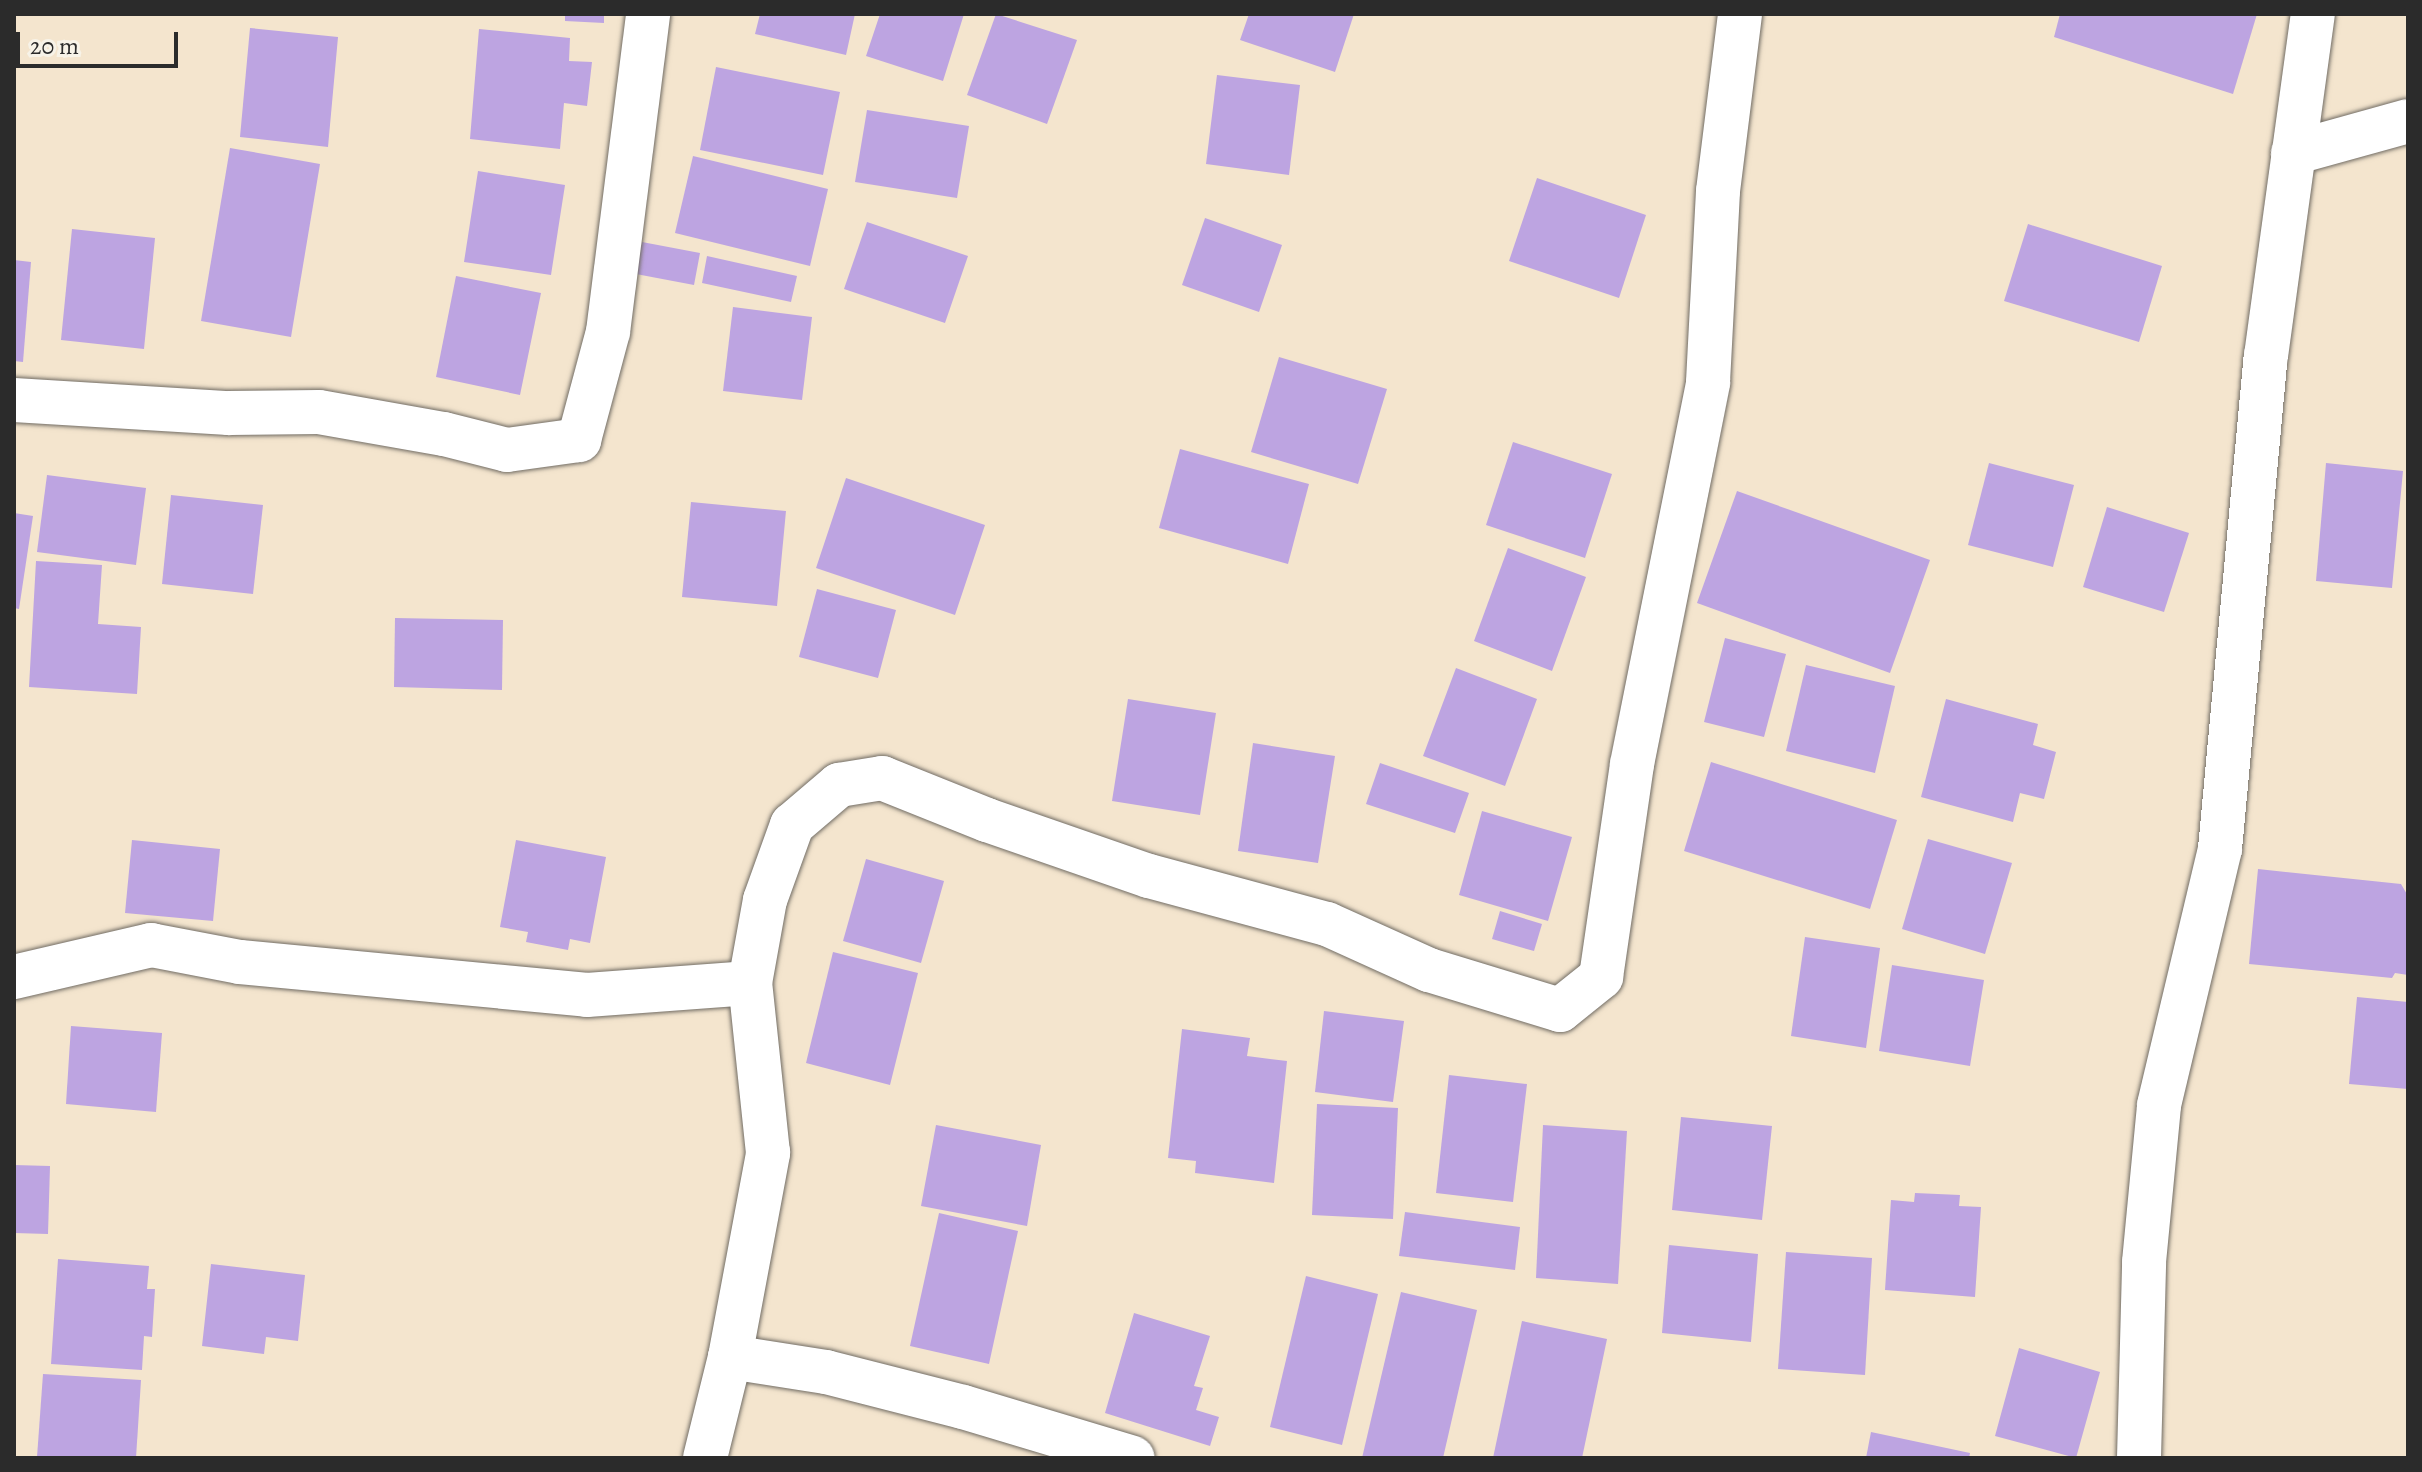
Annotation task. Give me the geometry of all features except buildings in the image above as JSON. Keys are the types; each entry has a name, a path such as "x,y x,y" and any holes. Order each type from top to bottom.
{"street":[{"path":"14,400 229,413 319,412 444,434 507,450 579,440 608,332 648,14"},
{"path":"705,1458 730,1357 768,1153 750,983 765,900 792,825 839,785 882,778 987,820 1149,876 1327,924 1429,970 1560,1010 1601,977 1632,764 1708,382 1718,191 1740,14"},
{"path":"2139,1458 2144,1262 2159,1105 2220,849 2266,356 2313,14"},
{"path":"2293,153 2408,121"},
{"path":"14,977 151,945 240,962 587,995 750,983"},
{"path":"730,1357 826,1372 963,1407 1133,1458"}]}
